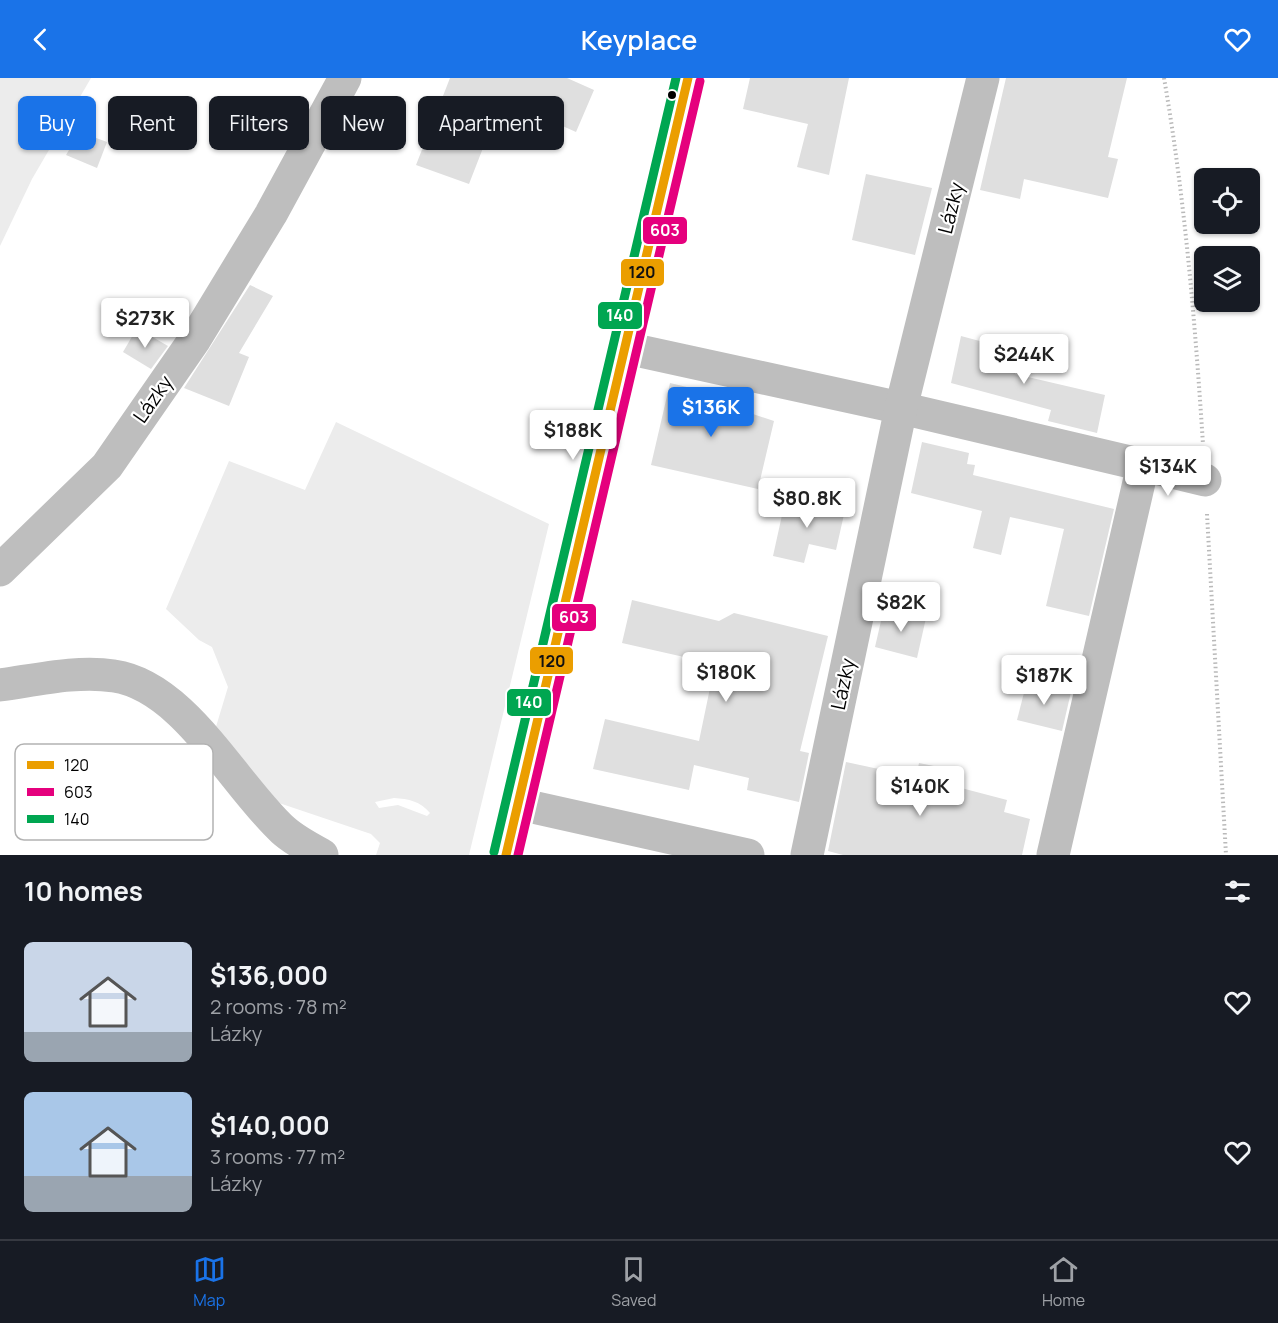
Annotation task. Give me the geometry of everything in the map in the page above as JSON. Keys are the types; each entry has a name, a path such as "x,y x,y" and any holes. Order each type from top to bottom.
{"street":[{"name":"Lázky","path":"0,570 107,466 195,339 271,213 345,78"},
{"path":"506,855 688,78"},
{"name":"Lázky","path":"807,855 901,408 983,78"},
{"path":"626,348 901,408 1205,480"},
{"path":"1053,855 1143,465"},
{"path":"0,685 76,676 114,675 147,685 209,744"},
{"path":"213,748 284,831 322,855"},
{"path":"519,804 748,855"}],"shaded area":[{"path":"0,78 91,78 80,96 18,96 18,150 49,150 32,179 0,246"},
{"path":"336,422 549,524 469,855 376,855 380,843 371,834 279,803 215,730 228,687 212,647 199,640 166,609 229,461 305,490","holes":["394,798 418,803 430,813 427,816 398,805 379,808 375,802"]}],"building":[{"path":"450,78 567,78 594,90 576,132 564,127 564,96 443,96"},
{"path":"750,78 849,78 829,175 797,167 808,124 743,109"},
{"path":"1006,78 1127,78 1108,157 1118,159 1108,198 1024,179 1020,199 980,190"},
{"path":"96,138 107,142 97,168 66,155 69,150 96,150"},
{"path":"422,150 482,150 469,184 416,165"},
{"path":"866,174 932,188 915,255 852,240"},
{"path":"250,285 273,296 239,353 249,357 229,406 184,388"},
{"path":"137,328 168,346 151,369 123,352"},
{"path":"961,336 1021,352 1015,374 1105,395 1097,433 1048,421 1051,410 951,383"},
{"path":"670,383 725,396 723,404 774,421 758,489 651,465"},
{"path":"922,442 969,453 967,464 975,465 973,475 1114,509 1089,616 1046,606 1064,529 1010,517 1001,555 973,548 982,511 911,493"},
{"path":"786,497 845,510 836,550 809,544 804,563 773,556"},
{"path":"632,600 719,621 734,613 828,636 800,751 809,753 799,802 747,790 749,778 694,765 689,790 593,769 605,719 699,741 715,664 622,643"},
{"path":"884,608 926,618 917,658 875,647"},
{"path":"1027,681 1071,692 1062,731 1017,720"},
{"path":"846,762 916,777 919,763 949,769 946,784 1007,800 1004,812 1030,819 1022,855 843,855 828,851"}],"transit line":[{"name":"140","path":"494,852 676,78"},
{"name":"120","path":"506,855 688,78"},
{"name":"603","path":"518,855 700,81"}]}
